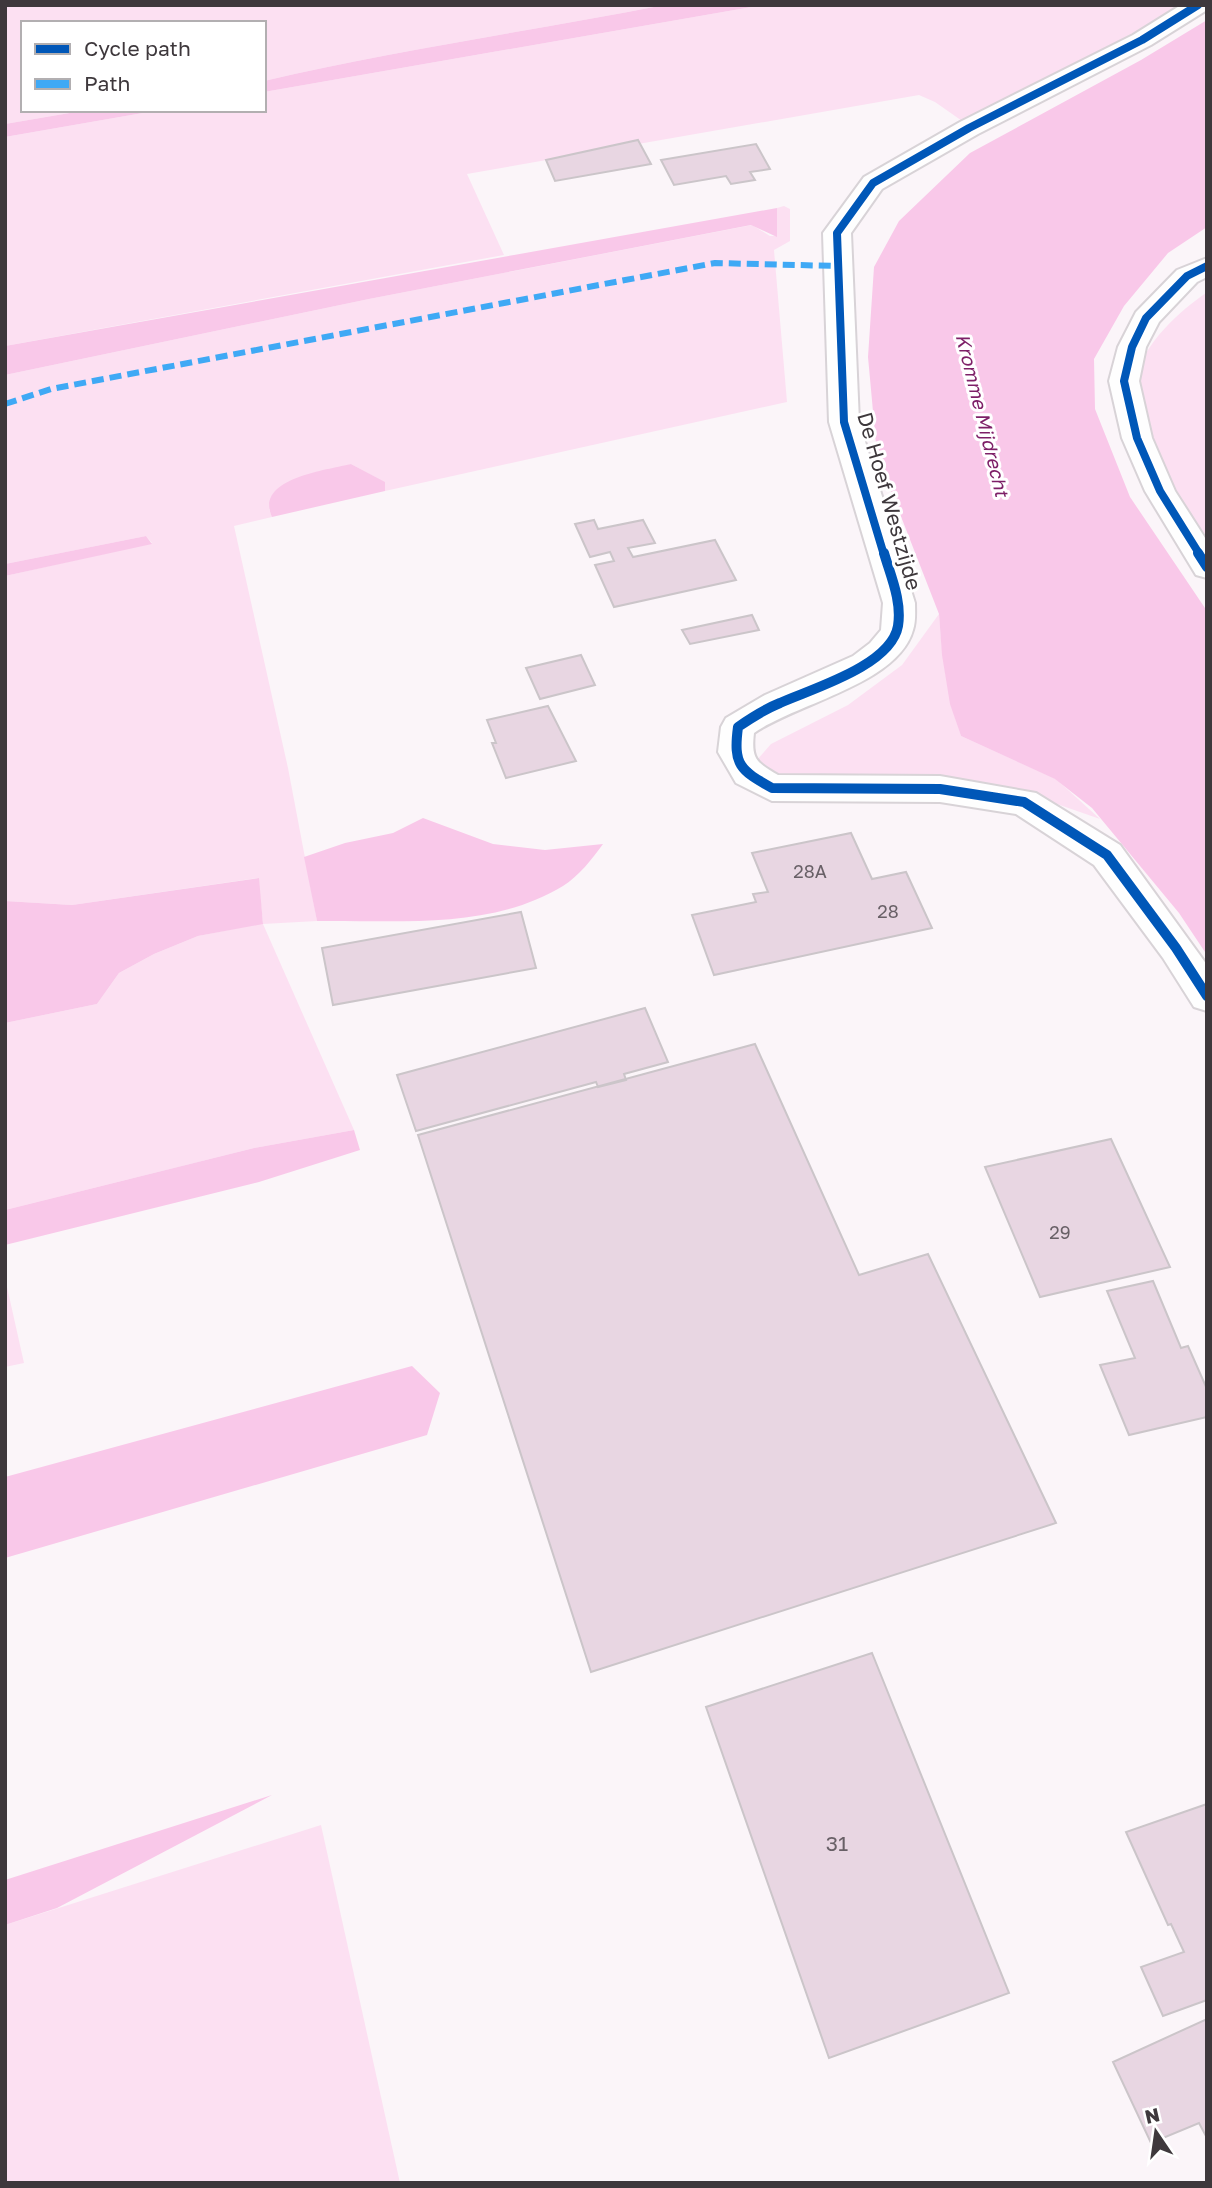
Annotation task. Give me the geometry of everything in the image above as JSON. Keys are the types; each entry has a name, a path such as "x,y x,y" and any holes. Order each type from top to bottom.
{"street":[{"name":"De Hoef Westzijde","path":"1198,5 1142,40 969,128 873,183 836,233 844,422 899,603 897,633 873,662 755,713 738,727 735,752 748,774 772,788 940,789 1024,802 1107,855 1176,948 1207,996"},
{"path":"1207,266 1187,276 1146,318 1132,347 1124,381 1137,438 1160,491 1207,567"}],"shaded area":[{"path":"5,5 664,5 414,50 266,81 266,21 21,21 21,112 75,112 5,124"},
{"path":"763,5 1185,5 965,123 935,102 919,95 467,174 504,255 5,346 5,137 149,112 266,112 266,92"},
{"path":"784,206 790,209 790,241 774,250 787,402 385,491 384,482 351,464 269,509 272,517 234,526 288,768 317,921 263,924 354,1130 254,1148 5,1210 5,1023 97,1004 119,973 154,954 198,936 263,923 258,878 72,905 5,901 5,576 152,543 146,536 5,564 5,375 369,299 752,225 770,236 777,236 777,208"},
{"path":"1206,293 1207,537 1179,498 1163,467 1144,418 1138,388 1141,364 1155,340 1175,318"},
{"path":"939,614 946,676 961,736 1056,779 1100,819 1008,787 821,793 787,790 757,760 771,744 848,705 902,665"},
{"path":"5,1278 24,1363 5,1367"},
{"path":"321,1825 400,2183 5,2183 5,1925"}],"water":[{"path":"664,5 763,5 266,92 266,81 414,50"},
{"name":"Kromme Mijdrecht","path":"1207,20 1207,227 1168,253 1124,306 1094,359 1095,409 1130,497 1207,611 1207,955 1179,913 1092,808 1055,779 961,736 950,704 939,614 877,455 868,357 874,267 899,221 970,153 1141,60"},
{"path":"75,112 149,112 5,137 5,124"},
{"path":"777,208 777,237 751,225 369,299 5,375 5,346"},
{"path":"351,464 385,482 385,491 272,517 269,504 274,493 283,485 311,473"},
{"path":"146,536 152,544 5,576 5,564"},
{"path":"423,818 493,844 545,850 603,844 569,882 535,900 506,910 443,920 317,921 304,857 345,843 393,833"},
{"path":"259,878 263,924 198,936 154,954 119,973 97,1004 5,1023 5,901 72,905"},
{"path":"354,1130 360,1150 259,1182 5,1245 5,1210 254,1148"},
{"path":"412,1366 440,1393 427,1435 5,1558 5,1477"},
{"path":"272,1795 57,1908 5,1925 5,1880"}],"building":[{"path":"638,140 651,164 555,181 546,160"},
{"path":"756,144 770,169 750,172 755,180 731,184 726,176 674,185 661,160"},
{"path":"594,520 598,529 643,520 655,543 628,548 633,557 715,540 736,580 614,607 595,565 614,561 610,552 590,557 575,524"},
{"path":"752,615 759,630 690,644 682,630"},
{"path":"581,655 595,685 540,699 526,668"},
{"path":"548,706 576,761 506,778 492,743 496,743 487,720"},
{"path":"851,833 872,879 906,872 932,928 714,975 692,915 756,902 753,894 768,892 752,853"},
{"path":"521,912 536,968 333,1005 322,948"},
{"path":"645,1008 668,1062 624,1074 626,1080 598,1087 596,1082 416,1131 397,1075"},
{"path":"755,1044 859,1275 928,1254 1056,1523 591,1672 418,1135"},
{"path":"1111,1139 1170,1267 1040,1297 985,1167"},
{"path":"1153,1281 1181,1348 1188,1346 1207,1389 1207,1417 1129,1435 1100,1365 1135,1358 1107,1291"},
{"path":"872,1653 1009,1993 829,2058 706,1707"},
{"path":"1207,1804 1207,2000 1163,2016 1141,1967 1184,1952 1171,1924 1168,1925 1126,1832"},
{"path":"1207,2019 1207,2138 1199,2123 1151,2143 1113,2062"}],"marked path":[{"path":"5,404 51,389 715,263 838,266"}],"cycle path":[{"path":"1198,5 1142,40 969,128 873,183 837,233 844,422 899,603 898,628 882,651 865,664 756,714 738,727 735,752 748,774 772,788 940,789 1024,802 1107,855 1176,948 1207,996"},
{"path":"1207,266 1187,276 1146,318 1132,347 1124,381 1137,438 1160,491 1207,567"}]}
